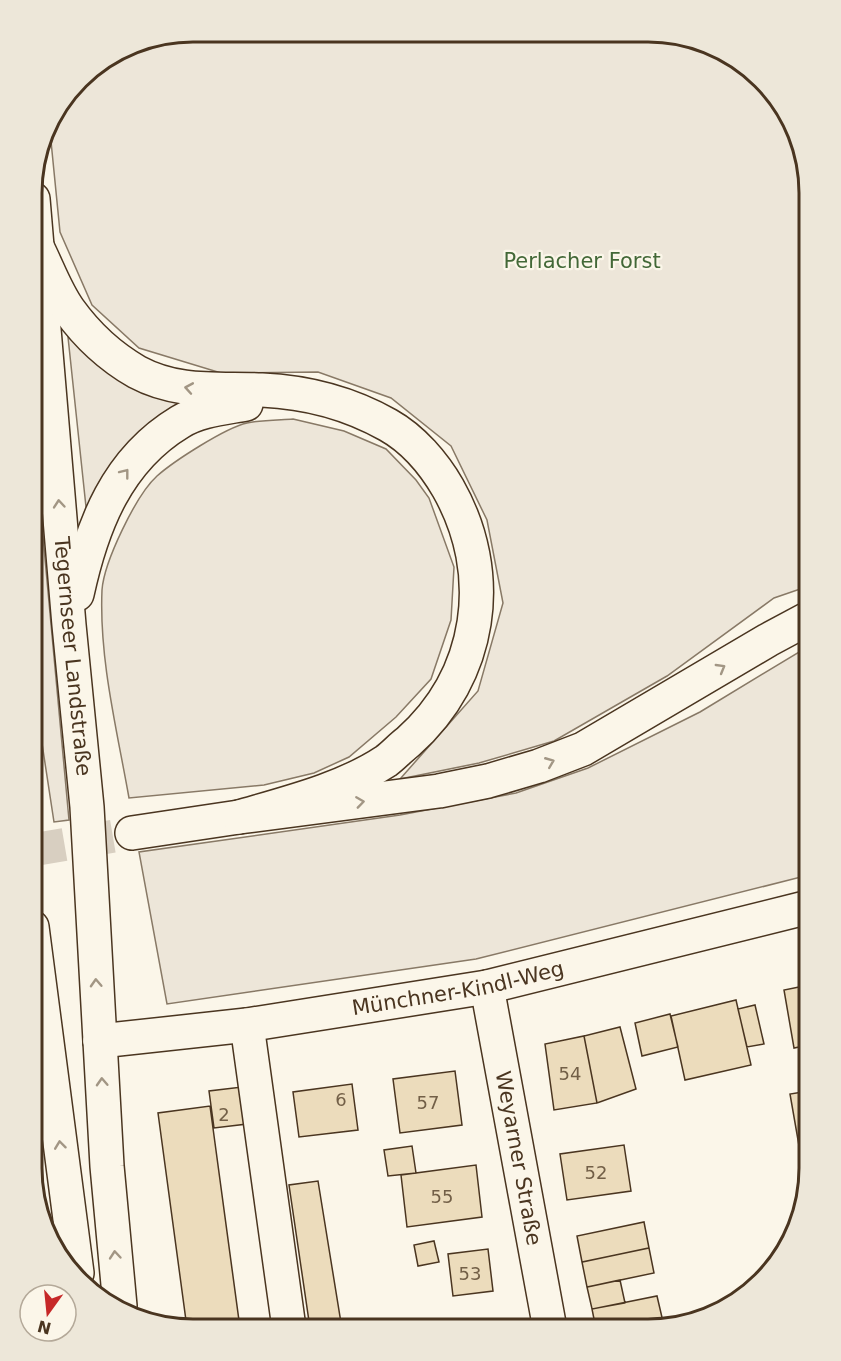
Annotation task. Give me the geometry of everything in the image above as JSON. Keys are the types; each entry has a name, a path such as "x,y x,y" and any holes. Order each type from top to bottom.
{"main road":[{"path":"42,257 69,310 109,354 140,373 170,385 204,390 262,390 310,395 351,406 390,427 421,452 440,475 461,512 471,545 478,583 475,623 466,655 453,686 424,727 386,761 340,784 239,817"},
{"name":"Tegernseer Landstraße","path":"42,298 69,625 87,807 107,1166 119,1300"},
{"path":"69,625 86,553 104,507 123,474 155,441 181,421 216,409 310,395"},
{"path":"132,833 439,791 539,766 583,749 799,623"},
{"name":"Münchner-Kindl-Weg","path":"100,1041 247,1025 487,987 799,909"},
{"name":"Weyarner Straße","path":"487,987 548,1319"},
{"path":"42,1004 76,1263"},
{"path":"247,1025 288,1319"}],"green space":[{"name":"Perlacher Forst","path":"193,42 648,42 687,47 723,62 755,86 779,118 791,145 799,183 799,589 774,598 667,676 554,741 479,763 400,779 478,691 503,603 487,520 451,446 391,398 318,372 221,373 139,348 92,305 60,232 51,143 58,126 73,101 101,73 126,58 154,47"},
{"path":"68,337 113,374 190,401 157,418 125,450 86,507"},
{"path":"293,419 344,431 386,449 416,480 429,498 454,567 451,620 431,679 396,717 349,757 314,773 264,785 129,798 106,668 102,616 104,578 122,530 149,485 175,462 213,438 238,426 258,421"},
{"path":"42,526 69,820 54,822 42,743"},
{"path":"799,652 799,878 476,959 167,1004 139,852 400,815 516,793 588,768 700,712"}],"building":[{"path":"799,987 799,1047 794,1048 784,990"},
{"path":"736,1000 751,1065 685,1080 671,1016"},
{"path":"755,1005 764,1044 747,1047 738,1009"},
{"path":"670,1014 678,1047 642,1056 635,1023"},
{"path":"620,1027 636,1089 597,1103 584,1036"},
{"path":"584,1036 597,1103 554,1110 545,1044"},
{"path":"455,1071 462,1125 400,1133 393,1079"},
{"path":"352,1084 358,1130 299,1137 293,1092"},
{"path":"242,1087 247,1124 214,1128 209,1091"},
{"path":"799,1093 799,1146 790,1094"},
{"path":"210,1106 239,1319 186,1319 158,1113"},
{"path":"624,1145 631,1191 567,1200 560,1154"},
{"path":"412,1146 416,1173 388,1176 384,1150"},
{"path":"476,1165 482,1217 407,1227 401,1175"},
{"path":"318,1181 340,1319 309,1319 289,1185"},
{"path":"644,1222 649,1248 582,1262 577,1236"},
{"path":"434,1241 439,1262 418,1266 414,1245"},
{"path":"649,1248 654,1273 587,1287 582,1262"},
{"path":"488,1249 493,1291 453,1296 448,1254"},
{"path":"620,1280 625,1303 592,1309 587,1287"},
{"path":"657,1296 662,1318 594,1319 592,1309"}],"tunnel":[{"path":"42,848 132,833"}]}
